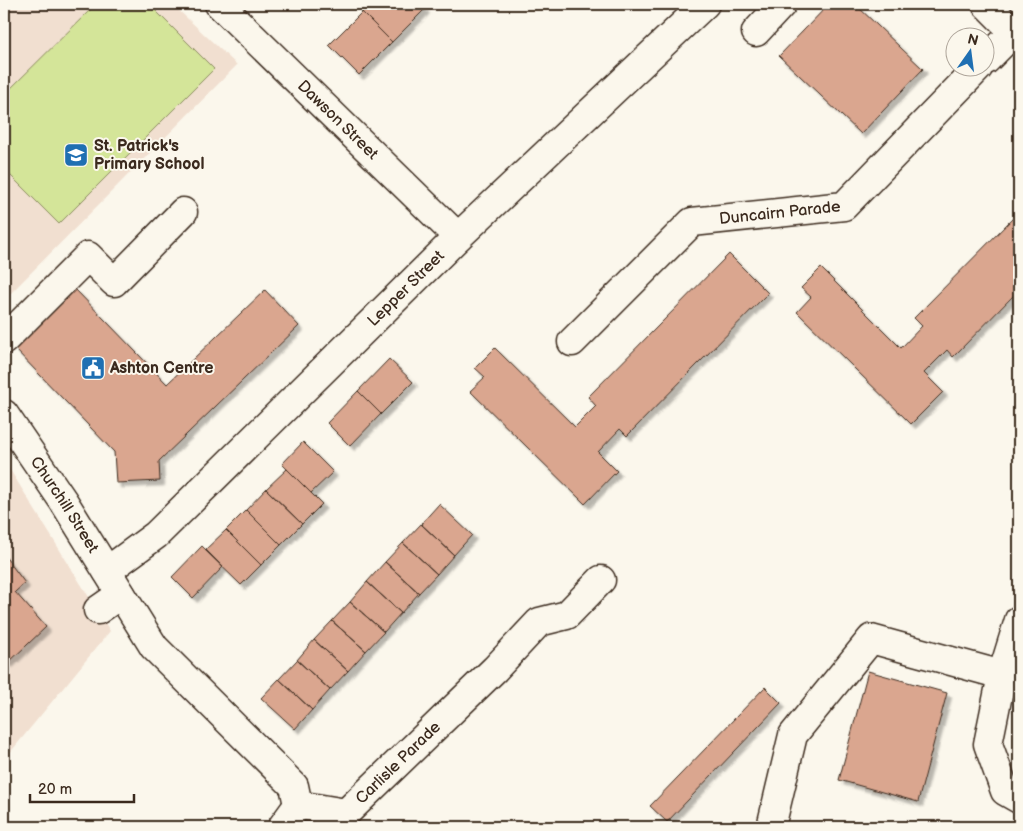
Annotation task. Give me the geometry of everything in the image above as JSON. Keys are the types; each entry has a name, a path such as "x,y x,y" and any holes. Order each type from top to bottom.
{"street":[{"name":"Dawson Street","path":"219,4 458,237"},
{"name":"Lepper Street","path":"98,610 114,583 156,535 458,237 705,4"},
{"path":"756,32 782,4"},
{"path":"986,4 1017,30 996,50"},
{"name":"Duncairn Parade","path":"572,342 692,222 844,206 968,78"},
{"path":"4,340 88,256 114,282 183,212"},
{"name":"Churchill Street","path":"4,414 64,502 114,583"},
{"name":"Carlisle Parade","path":"298,805 346,813 495,669 540,622 567,615 601,580"},
{"path":"114,583 154,647 294,786 298,805 282,827"},
{"path":"1019,620 1002,675 988,744 1005,791 1019,799"},
{"path":"771,827 794,736 871,639 1002,675"}],"shaded area":[{"name":"St. Patrick's Primary School","path":"4,4 172,4 237,65 4,300"},
{"path":"4,460 110,631 4,760"}],"green space":[{"name":"St. Patrick's Primary School","path":"96,4 149,4 214,69 59,224 4,169 4,95"}],"building":[{"path":"371,4 420,4 425,9 392,42 362,12"},
{"path":"829,4 855,4 923,69 861,134 779,56"},
{"path":"362,12 392,42 359,75 329,45"},
{"path":"1019,212 1019,290 953,357 947,350 924,373 943,392 911,424 797,312 811,297 801,288 821,268 901,348 922,326 914,318"},
{"path":"729,254 768,293 627,436 620,429 598,452 617,471 585,504 470,391 485,377 475,368 495,348 575,427 596,406 588,397"},
{"path":"75,289 167,384 265,290 299,326 159,461 160,481 116,483 114,452 14,348"},
{"path":"389,359 413,382 381,414 358,391"},
{"path":"358,391 381,414 350,446 327,423"},
{"path":"303,442 333,472 311,493 282,464"},
{"path":"287,469 322,504 302,524 266,489"},
{"path":"266,489 302,524 281,545 246,510"},
{"path":"439,504 472,535 454,555 421,524"},
{"path":"246,510 281,545 261,565 226,530"},
{"path":"421,524 454,555 437,574 403,543"},
{"path":"226,530 261,565 241,585 205,550"},
{"path":"403,543 437,574 419,593 385,562"},
{"path":"202,546 223,567 193,598 172,577"},
{"path":"4,555 25,583 15,592 46,627 8,663 4,658"},
{"path":"385,562 419,593 401,613 367,582"},
{"path":"367,582 401,613 384,632 350,602"},
{"path":"350,602 384,632 366,651 332,621"},
{"path":"332,621 366,651 348,671 314,640"},
{"path":"314,640 348,671 330,690 297,660"},
{"path":"297,660 330,690 312,710 279,679"},
{"path":"868,671 947,693 918,802 839,780"},
{"path":"279,679 312,710 295,729 261,698"},
{"path":"765,687 781,703 667,822 650,806"}],"place":[{"name":"St. Patrick's Primary School","path":"76,155"},
{"name":"Ashton Centre","path":"93,368"}]}
